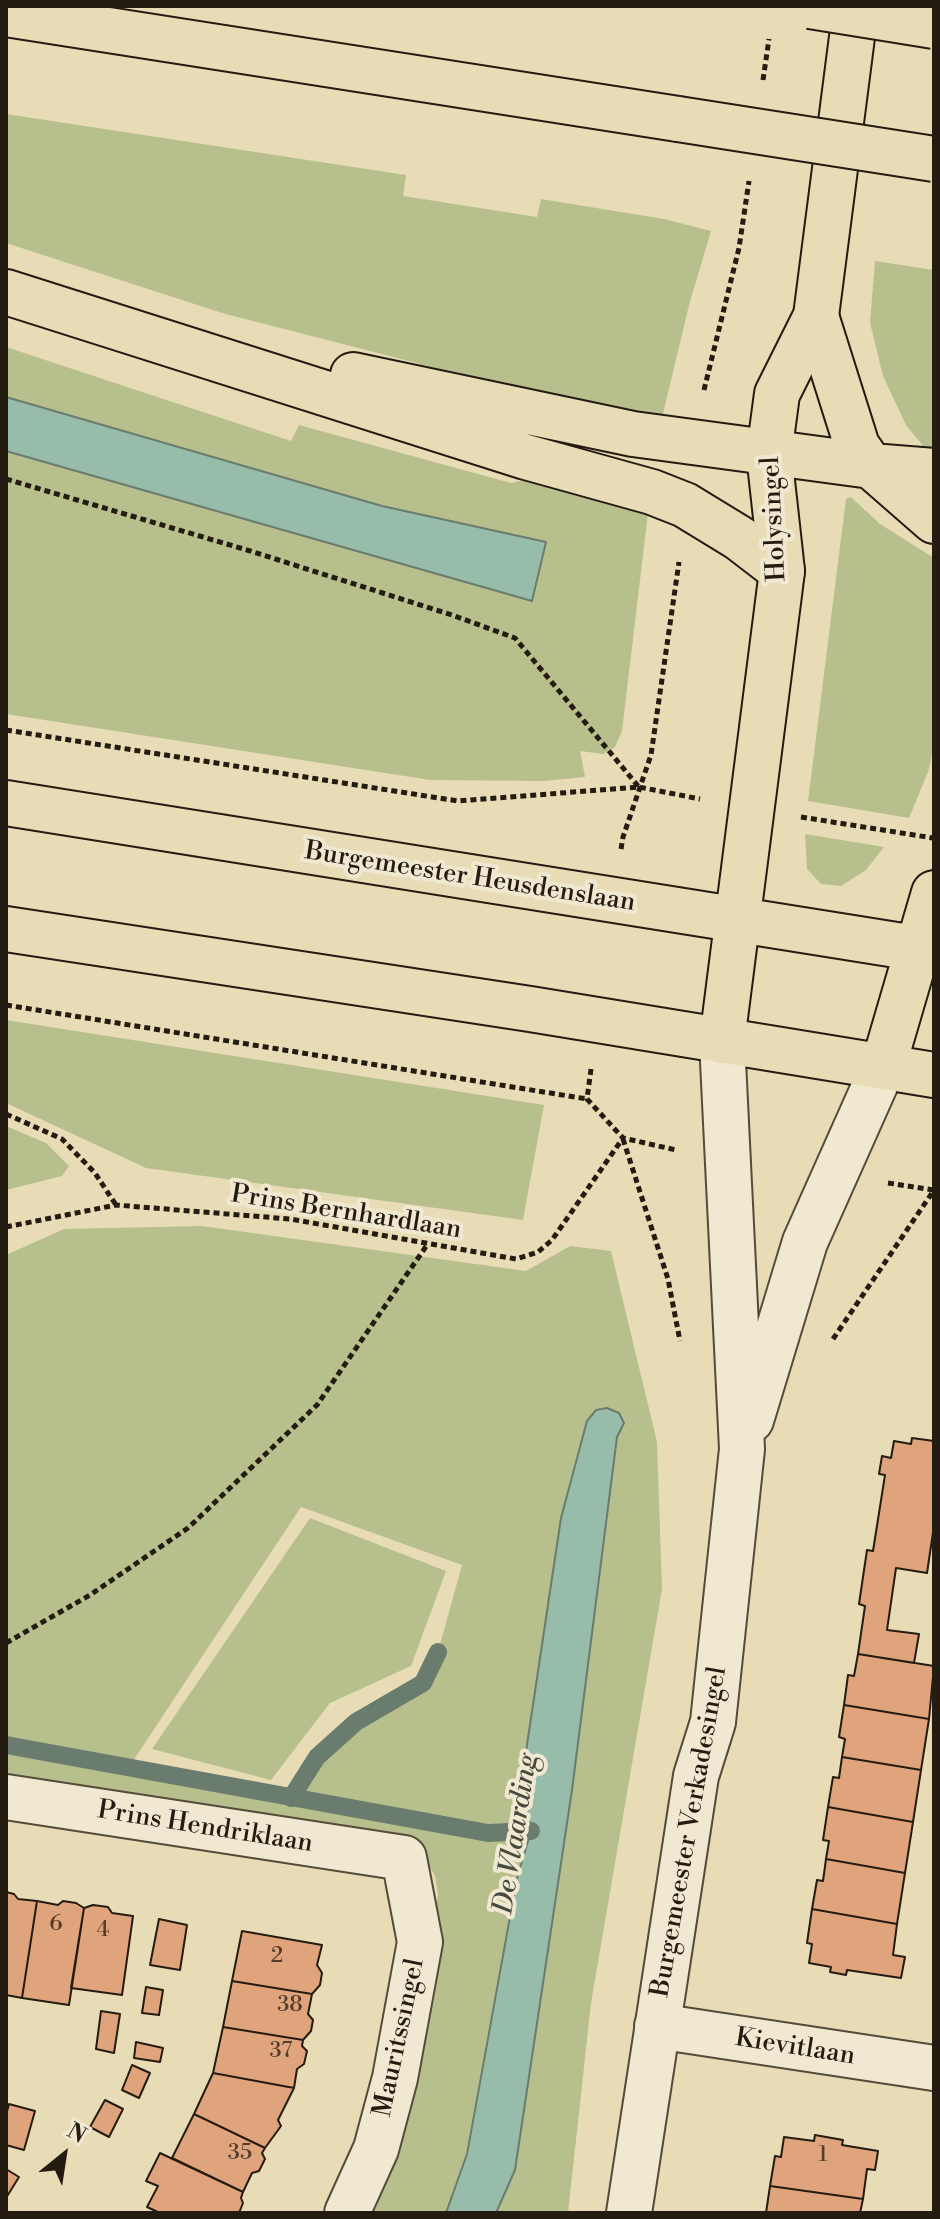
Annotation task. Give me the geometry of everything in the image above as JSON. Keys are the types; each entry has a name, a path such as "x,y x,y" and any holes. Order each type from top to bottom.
{"main road":[{"path":"810,6 934,26"},
{"name":"Holysingel","path":"722,1041 782,571 769,454 777,394 816,316 856,6"},
{"path":"6,14 934,159"},
{"path":"6,292 526,457 652,492 685,505 739,538 782,571"},
{"path":"816,316 857,446 871,466 934,521"},
{"path":"130,330 633,434 769,454 934,471"},
{"name":"Burgemeester Heusdenslaan","path":"6,803 927,950"},
{"path":"883,1067 927,950 934,893"},
{"path":"6,929 934,1075"}],"street":[{"name":"Burgemeester Verkadesingel","path":"629,2213 696,1776 713,1722 742,1449 722,1041"},
{"name":"Burgemeester Verkadesingel","path":"742,1449 805,1242 883,1067"},
{"name":"Prins Hendriklaan","path":"6,1797 404,1858"},
{"name":"Mauritssingel","path":"347,2213 376,2149 395,2078 420,1942 404,1858"},
{"name":"Kievitlaan","path":"657,2026 934,2068"}],"path":[{"path":"6,479 262,554 515,638 639,787 458,801 6,730"},
{"name":"Prins Bernhardlaan","path":"6,1005 587,1099 623,1138 552,1240 538,1252 516,1259 290,1219 116,1205 6,1227"},
{"path":"6,1114 62,1139 95,1173 116,1205"},
{"path":"6,1643 90,1595 199,1518 317,1405 427,1245"}],"shaded area":[{"path":"6,114 406,175 403,196 537,217 541,199 664,219 711,231 689,305 662,418 436,368 222,313 6,243"},
{"path":"875,261 934,270 934,450 924,447 906,425 883,376 870,323"},
{"path":"6,347 291,441 299,425 511,483 523,480 648,513 622,731 615,747 603,754 580,751 585,777 544,781 430,780 6,714 6,451 532,601 546,542 382,506 6,397"},
{"path":"6,397 382,506 546,542 532,601 6,451"},
{"path":"851,497 880,524 934,558 934,746 928,772 909,818 808,801 846,499"},
{"path":"805,834 884,847 866,870 841,886 821,884 807,869"},
{"path":"6,1020 544,1105 523,1220 146,1168 6,1103"},
{"path":"6,1126 46,1143 69,1166 62,1176 6,1190"},
{"path":"202,1226 526,1271 570,1246 611,1251 657,1442 662,1589 591,2003 568,2213 496,2213 515,2170 572,1790 617,1437 624,1423 619,1414 587,1421 561,1518 522,1778 531,1831 516,1878 466,2154 446,2213 363,2213 416,2042 438,1894 435,1876 424,1856 400,1843 6,1773 6,1255 64,1229","holes":["301,1507 462,1565 438,1652 423,1683 356,1722 317,1757 291,1798 129,1767"]},
{"path":"607,1408 619,1413 624,1423 617,1437 572,1790 515,2170 496,2213 446,2213 467,2154 517,1878 531,1831 522,1778 561,1518 587,1421 596,1410"},
{"path":"310,1518 446,1571 411,1666 330,1703 271,1780 152,1749"}],"building":[{"path":"912,1438 934,1441 934,1526 927,1573 896,1568 887,1630 919,1634 914,1663 858,1654 865,1606 859,1604 867,1550 873,1551 885,1475 879,1474 882,1456 891,1458 894,1441 911,1444"},
{"path":"858,1654 934,1666 929,1719 844,1705 848,1675 854,1676"},
{"path":"844,1705 929,1719 921,1770 842,1757 845,1739 839,1737"},
{"path":"842,1757 921,1770 913,1822 828,1807 833,1777 839,1778"},
{"path":"828,1807 913,1822 905,1873 826,1859 829,1841 823,1840"},
{"path":"826,1859 905,1873 897,1924 812,1909 817,1880 823,1881"},
{"path":"6,1892 18,1899 37,1901 22,1998 6,1995"},
{"path":"37,1901 58,1905 63,1901 84,1908 69,2005 22,1998"},
{"path":"93,1905 108,1907 112,1913 133,1916 122,1995 71,1988 84,1908"},
{"path":"812,1909 897,1924 893,1955 905,1957 901,1978 847,1970 846,1975 830,1972 831,1967 809,1963 812,1944 807,1943"},
{"path":"159,1919 187,1925 180,1970 150,1965"},
{"path":"242,1931 322,1945 317,1965 322,1973 320,1985 312,1994 232,1981"},
{"path":"232,1981 312,1994 308,2014 313,2020 311,2031 303,2040 223,2027"},
{"path":"146,1987 163,1990 159,2015 142,2013"},
{"path":"101,2011 120,2014 114,2053 96,2049"},
{"path":"223,2027 303,2040 302,2046 307,2051 304,2064 297,2069 294,2088 213,2073"},
{"path":"136,2042 163,2048 160,2062 134,2058"},
{"path":"132,2065 150,2073 139,2098 122,2090"},
{"path":"213,2073 294,2088 278,2120 281,2126 265,2148 194,2114"},
{"path":"105,2100 123,2109 109,2137 90,2127"},
{"path":"9,2104 35,2111 24,2150 6,2145"},
{"path":"194,2114 265,2148 262,2153 265,2159 259,2171 252,2173 243,2192 172,2158"},
{"path":"815,2135 843,2140 842,2145 878,2151 875,2170 867,2169 863,2199 770,2186 775,2156 781,2157 784,2137 814,2141"},
{"path":"160,2153 243,2192 239,2213 160,2213 147,2207 158,2186 146,2181"},
{"path":"6,2169 19,2177 6,2198"},
{"path":"770,2186 863,2199 860,2213 766,2213"}],"waterway":[{"path":"291,1798 317,1757 356,1722 423,1683 438,1652"},
{"name":"De Vlaarding","path":"6,1745 488,1833 531,1831"}]}
